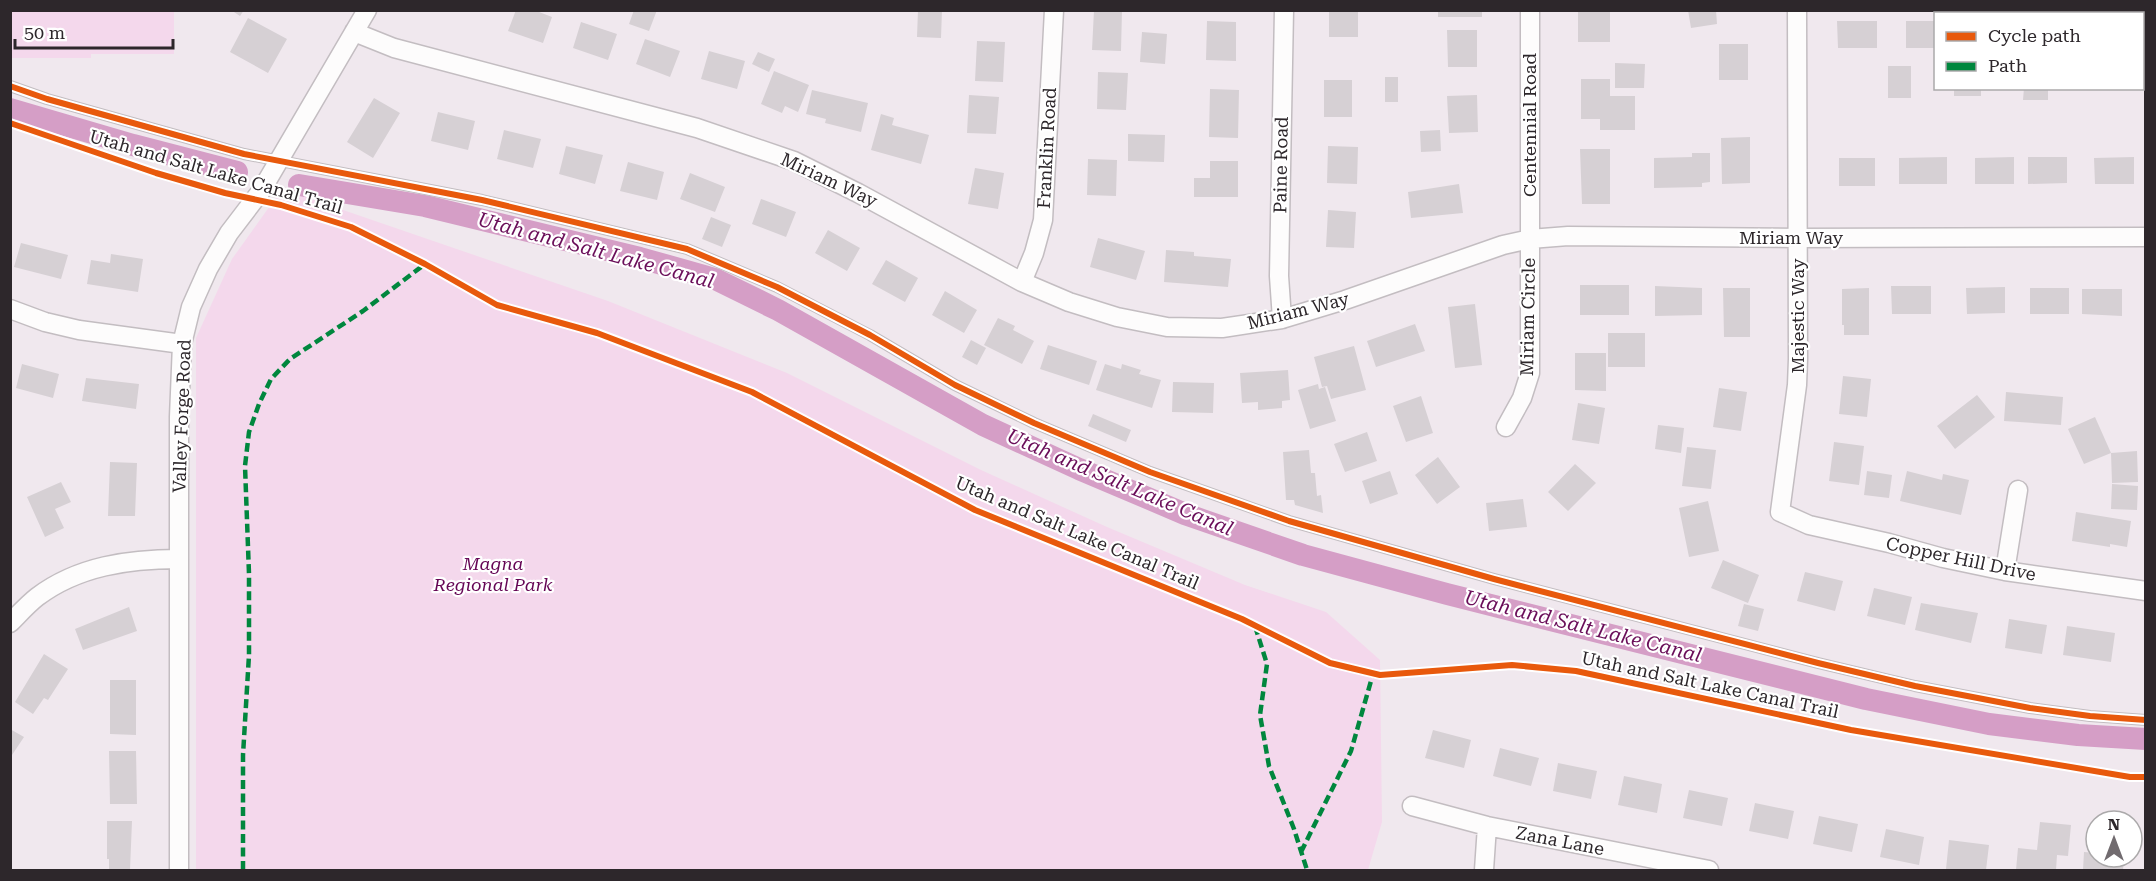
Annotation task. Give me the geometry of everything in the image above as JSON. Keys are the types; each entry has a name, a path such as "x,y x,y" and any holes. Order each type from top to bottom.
{"street":[{"name":"Valley Forge Road","path":"179,870 179,417 182,344 191,307 208,269 229,233 261,191 367,10"},
{"name":"Franklin Road","path":"1022,282 1034,253 1043,220 1054,10"},
{"name":"Paine Road","path":"1282,319 1279,276 1284,10"},
{"name":"Centennial Road","path":"1530,10 1530,239"},
{"name":"Majestic Way","path":"1779,512 1797,385 1797,10"},
{"name":"Miriam Way","path":"354,32 394,48 697,128 794,161 1022,282 1078,305 1117,317 1167,327 1222,328 1282,319 1503,245 1530,239 1568,236 2145,237"},
{"name":"Miriam Circle","path":"1506,427 1522,398 1530,373 1530,239"},
{"path":"10,309 45,322 79,330 182,344"},
{"path":"2005,571 2018,490"},
{"name":"Copper Hill Drive","path":"1779,512 1809,525 1942,558 2005,571 2145,591"},
{"path":"10,623 38,597 68,578 103,565 149,559 179,559"},
{"name":"Zana Lane","path":"1412,806 1487,826 1708,870"},
{"path":"1484,870 1487,826"}],"lane":[{"path":"10,86 47,99 244,154 482,200 687,249 777,287 870,335 955,385 1034,423 1150,472 1289,522 1505,582 1915,686 2030,708 2145,720"}],"green space":[{"path":"10,11 174,11 174,54 91,54 91,58 11,58"},
{"name":"Magna Regional Park","path":"282,189 608,301 787,373 981,470 1107,527 1245,585 1326,612 1380,660 1382,822 1368,870 196,870 196,338 232,259"}],"building":[{"path":"231,10 244,10 240,16"},
{"path":"516,10 534,10 552,17 543,43 508,31"},
{"path":"634,10 657,10 649,31 629,24"},
{"path":"918,10 942,10 941,38 917,37"},
{"path":"1094,10 1122,10 1121,51 1092,50"},
{"path":"1329,10 1358,10 1358,37 1329,37"},
{"path":"1438,10 1482,10 1482,17 1438,17"},
{"path":"1578,10 1610,10 1610,42 1578,42"},
{"path":"1688,10 1716,10 1717,24 1691,28"},
{"path":"248,18 287,39 268,73 230,52"},
{"path":"2144,20 2146,20 2146,47 2144,47"},
{"path":"1207,21 1236,22 1236,61 1206,60"},
{"path":"1837,21 1877,21 1877,48 1838,48"},
{"path":"1906,21 1934,21 1934,48 1906,48"},
{"path":"581,22 617,34 608,60 573,48"},
{"path":"1447,30 1477,30 1477,67 1448,67"},
{"path":"1142,32 1167,34 1165,64 1140,62"},
{"path":"645,39 680,51 670,77 636,64"},
{"path":"977,41 1005,42 1003,82 975,81"},
{"path":"1719,44 1748,44 1748,80 1719,80"},
{"path":"709,51 745,61 737,89 701,79"},
{"path":"758,52 775,59 769,72 752,64"},
{"path":"1615,63 1645,64 1644,88 1615,88"},
{"path":"1888,66 1911,66 1911,98 1888,98"},
{"path":"774,71 809,85 798,112 785,106 782,113 761,104"},
{"path":"1098,72 1128,73 1126,110 1097,109"},
{"path":"1385,77 1398,77 1398,102 1385,102"},
{"path":"1581,79 1610,79 1610,96 1635,96 1635,130 1600,130 1600,119 1581,119"},
{"path":"1324,80 1352,80 1352,117 1324,117"},
{"path":"1210,89 1239,90 1238,138 1209,137"},
{"path":"812,90 868,103 861,132 825,123 826,119 806,114"},
{"path":"1954,90 1981,90 1981,96 1954,96"},
{"path":"2024,90 2048,90 2048,100 2023,100"},
{"path":"969,95 999,97 996,134 967,133"},
{"path":"1477,95 1478,132 1449,133 1447,96"},
{"path":"374,98 400,113 373,158 347,142"},
{"path":"438,112 475,121 468,150 431,141"},
{"path":"881,114 894,118 892,125 929,135 921,164 871,150"},
{"path":"504,130 541,139 533,168 497,159"},
{"path":"1440,130 1441,151 1421,152 1420,131"},
{"path":"1128,134 1165,135 1164,162 1128,161"},
{"path":"1750,137 1750,183 1722,184 1721,138"},
{"path":"566,146 603,155 595,184 559,174"},
{"path":"1328,146 1358,147 1357,184 1327,183"},
{"path":"1580,149 1610,149 1610,204 1582,204"},
{"path":"1692,153 1710,153 1710,182 1702,183 1702,187 1654,188 1654,158 1692,157"},
{"path":"1947,157 1947,184 1899,184 1899,158"},
{"path":"2014,157 2014,184 1975,184 1975,158"},
{"path":"2028,157 2067,157 2067,183 2028,184"},
{"path":"2134,157 2134,184 2095,184 2094,158"},
{"path":"1839,158 1875,158 1875,186 1839,186"},
{"path":"1088,159 1117,160 1116,196 1087,195"},
{"path":"1210,161 1238,161 1238,197 1194,197 1194,178 1210,178"},
{"path":"628,162 664,172 657,200 620,191"},
{"path":"975,168 1004,173 998,209 968,204"},
{"path":"690,173 725,187 715,212 680,199"},
{"path":"1459,184 1463,213 1411,218 1408,192"},
{"path":"761,199 796,212 786,237 752,224"},
{"path":"1328,210 1356,212 1354,248 1326,247"},
{"path":"711,217 731,225 722,247 702,239"},
{"path":"828,230 860,248 847,271 815,253"},
{"path":"1098,238 1145,251 1136,280 1090,267"},
{"path":"21,243 68,255 61,279 14,267"},
{"path":"1166,250 1194,252 1194,256 1231,259 1228,287 1164,282"},
{"path":"111,254 143,259 138,292 87,284 91,260 110,263"},
{"path":"886,260 918,278 905,302 872,284"},
{"path":"1580,285 1629,285 1629,315 1580,315"},
{"path":"1655,286 1702,288 1702,315 1655,316"},
{"path":"1891,286 1931,286 1931,314 1892,314"},
{"path":"2005,287 2005,313 1967,314 1966,288"},
{"path":"1723,288 1750,288 1750,337 1724,337"},
{"path":"1869,288 1869,335 1844,335 1842,289"},
{"path":"2030,288 2069,288 2069,314 2030,314"},
{"path":"2082,289 2122,289 2122,316 2082,314"},
{"path":"945,291 977,310 964,333 932,315"},
{"path":"1475,304 1482,365 1455,368 1448,307"},
{"path":"998,318 1015,326 1013,330 1034,341 1022,364 984,345"},
{"path":"1415,324 1425,351 1376,367 1367,341"},
{"path":"1608,333 1645,333 1645,367 1608,367"},
{"path":"971,340 986,348 977,365 962,357"},
{"path":"1048,345 1097,361 1089,385 1040,369"},
{"path":"1354,346 1366,390 1331,399 1327,386 1322,387 1314,357"},
{"path":"1575,353 1606,353 1606,391 1575,390"},
{"path":"22,364 59,374 53,398 16,388"},
{"path":"1105,364 1121,369 1122,364 1141,370 1139,374 1161,380 1152,408 1096,390"},
{"path":"1288,370 1290,400 1282,401 1282,408 1258,410 1258,402 1242,403 1240,373"},
{"path":"1843,376 1871,379 1867,417 1839,414"},
{"path":"86,378 139,384 136,409 82,401"},
{"path":"1173,382 1214,383 1213,413 1172,412"},
{"path":"1318,384 1319,389 1325,387 1336,421 1310,429 1298,390"},
{"path":"1719,388 1747,392 1741,431 1713,427"},
{"path":"2006,392 2063,397 2061,425 2004,421"},
{"path":"1977,395 1995,417 1955,449 1937,426"},
{"path":"1421,396 1433,433 1406,442 1393,406"},
{"path":"1578,403 1605,408 1599,444 1572,440"},
{"path":"1093,414 1131,430 1126,442 1088,426"},
{"path":"2095,417 2111,453 2084,464 2068,429"},
{"path":"1658,425 1684,428 1681,453 1655,449"},
{"path":"1367,432 1377,461 1345,472 1334,444"},
{"path":"1834,442 1864,446 1859,485 1829,481"},
{"path":"1687,447 1716,450 1711,489 1682,486"},
{"path":"1309,450 1311,473 1315,473 1317,496 1321,495 1323,513 1295,505 1294,500 1286,500 1283,452"},
{"path":"2137,451 2138,482 2112,483 2111,453"},
{"path":"1438,457 1460,487 1437,504 1415,475"},
{"path":"110,462 137,463 135,516 108,516"},
{"path":"1575,464 1596,483 1568,511 1548,492"},
{"path":"1390,471 1398,494 1370,504 1362,481"},
{"path":"1867,471 1892,475 1889,498 1864,495"},
{"path":"1907,471 1942,480 1943,474 1969,480 1961,515 1900,501"},
{"path":"61,482 71,502 55,509 64,528 45,537 27,497"},
{"path":"2112,484 2138,486 2137,510 2111,509"},
{"path":"1523,499 1527,527 1489,531 1486,503"},
{"path":"1708,501 1719,551 1689,557 1679,508"},
{"path":"2076,512 2131,521 2127,547 2110,544 2110,547 2072,541"},
{"path":"1723,560 1759,575 1748,603 1711,588"},
{"path":"1805,572 1843,581 1835,611 1797,601"},
{"path":"1874,588 1912,597 1905,625 1867,616"},
{"path":"1921,603 1978,613 1971,643 1915,630"},
{"path":"1744,604 1764,609 1758,631 1738,626"},
{"path":"129,607 137,631 83,650 75,629"},
{"path":"2009,619 2047,625 2042,654 2005,648"},
{"path":"2067,626 2115,633 2111,662 2063,655"},
{"path":"44,654 68,669 48,700 44,698 33,714 15,702"},
{"path":"110,680 136,680 136,735 110,734"},
{"path":"10,729 24,737 10,758"},
{"path":"1433,730 1471,740 1464,768 1425,758"},
{"path":"1500,748 1539,758 1531,786 1493,776"},
{"path":"109,751 136,751 137,804 110,804"},
{"path":"1558,763 1597,771 1591,799 1553,791"},
{"path":"1624,776 1662,784 1657,813 1618,805"},
{"path":"1689,790 1728,798 1722,826 1683,818"},
{"path":"1755,803 1794,811 1788,839 1749,831"},
{"path":"1819,816 1858,824 1852,852 1813,844"},
{"path":"107,821 132,821 130,870 109,870"},
{"path":"2040,822 2071,825 2068,856 2057,855 2056,870 2016,870 2018,848 2037,850"},
{"path":"1886,829 1924,837 1919,865 1880,857"},
{"path":"1949,840 1989,845 1986,870 1946,869"},
{"path":"2084,852 2084,869 2123,869 2123,870 2083,870"}],"waterway":[{"name":"Utah and Salt Lake Canal","path":"10,109 237,172"},
{"name":"Utah and Salt Lake Canal","path":"299,185 425,206 640,258 715,279 778,310 983,425 1185,514 1303,555 1447,594 1866,699 1989,724 2078,735 2146,739"}],"marked path":[{"path":"243,870 243,755 249,655 245,466 249,432 271,379 290,359 363,311 425,264"},
{"path":"1255,626 1267,664 1260,715 1269,766 1294,829 1307,870"},
{"path":"1301,852 1351,751 1373,674"}],"cycle path":[{"path":"10,86 47,99 244,154 482,200 687,249 777,287 870,335 955,385 1034,423 1150,472 1289,521 1494,579 1915,686 2030,708 2146,720"},
{"name":"Utah and Salt Lake Canal Trail","path":"10,123 156,173 225,193 281,205 351,227 425,264 497,305 597,333 752,392 975,510 1242,619 1330,663 1380,675 1512,665 1576,671 1851,730 2130,777 2146,777"}]}
